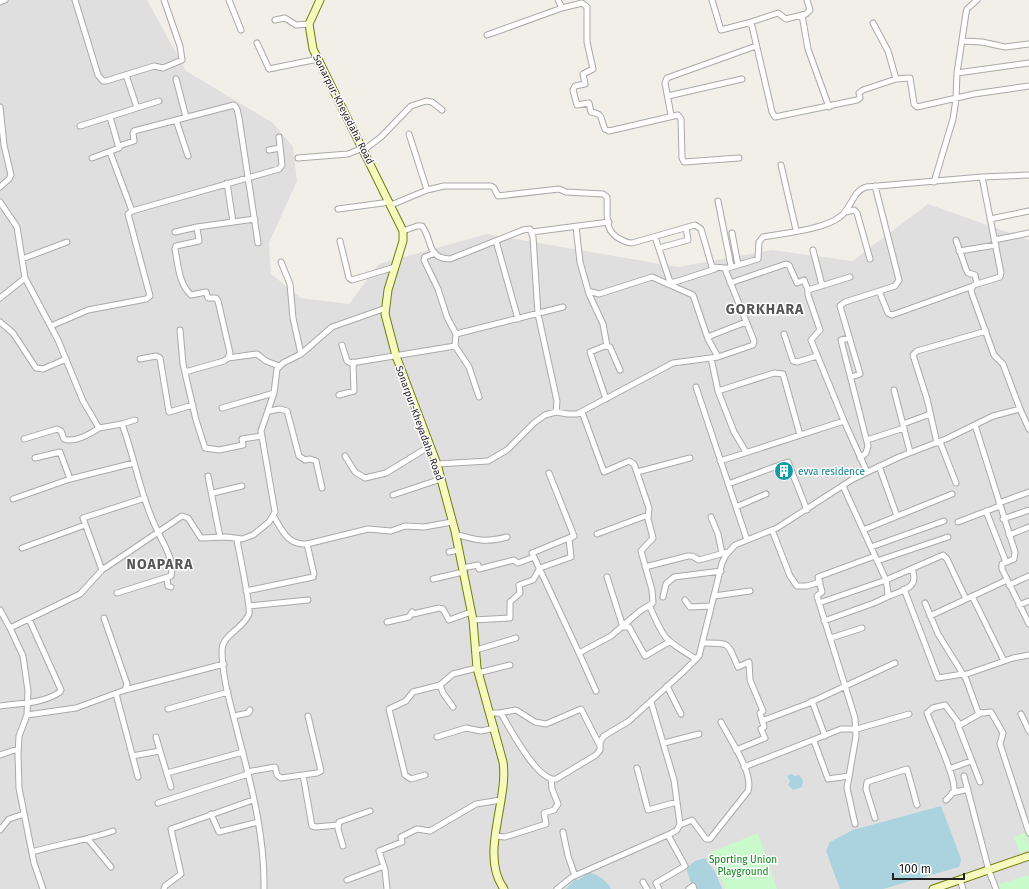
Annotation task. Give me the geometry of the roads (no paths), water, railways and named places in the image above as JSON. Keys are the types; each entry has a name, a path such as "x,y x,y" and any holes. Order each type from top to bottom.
{"main road":[{"path":"308,24 320,0"},
{"name":"Sonarpur-Kheyadaha Road","path":"308,24 311,40 318,59 391,203 403,231 403,241 388,290 386,314 396,356 430,446 456,534 473,620 478,670 495,728 504,768 496,836 496,872 504,889"},
{"path":"933,889 1029,856"}],"street":[{"path":"0,2 5,0"},
{"path":"75,0 101,79 106,81 154,66 163,68 182,60 180,46 164,0"},
{"path":"229,0 241,30"},
{"path":"558,0 562,8"},
{"path":"712,0 721,30 778,14 786,19 802,15 810,10 807,0"},
{"path":"934,182 953,118 956,99 957,74 966,13 970,6 977,0"},
{"path":"487,35 575,2 582,3 586,7 586,42 593,68 592,70 583,74 585,84 572,88 577,105 589,103 591,112 598,112 606,130 671,115 678,115 681,119 682,158 684,162 739,158"},
{"path":"802,15 808,49 829,107"},
{"path":"275,20 287,18 296,25 308,24"},
{"path":"748,23 752,26 774,116 829,107 857,100 860,98 859,93 863,90 896,79 910,78 914,104 917,107 974,94 1029,86"},
{"path":"873,23 888,51 896,79"},
{"path":"963,41 982,42 1005,47 1029,44"},
{"path":"257,43 269,69 318,59"},
{"path":"671,115 665,83 667,78 756,46"},
{"path":"957,74 1029,63"},
{"path":"126,75 137,108"},
{"path":"176,79 186,117"},
{"path":"668,96 742,79"},
{"path":"80,126 159,101"},
{"path":"298,158 348,154 363,149 381,137 411,106 426,101 432,102 442,110"},
{"path":"92,158 134,141 134,131 232,105 236,106 249,178 258,243"},
{"path":"0,107 4,146 11,174 9,179 0,187"},
{"path":"110,116 119,146"},
{"path":"176,120 188,156"},
{"path":"410,134 427,190"},
{"path":"51,326 88,310 150,296 128,214 132,211 279,169 282,165 279,137"},
{"path":"269,150 280,148"},
{"path":"110,152 132,211"},
{"path":"782,166 796,230"},
{"path":"655,237 668,279 672,282 715,269 738,265 758,259 758,242 763,236 830,222 839,218 846,212 856,193 860,189 874,186 1029,175"},
{"path":"879,291 888,313 892,315 1000,277 1001,268 982,178"},
{"path":"227,183 234,222"},
{"path":"338,209 391,203 427,190 452,186 491,186 494,188 498,196 559,189 566,192 603,194 607,197 611,234 628,243 655,237 695,225 701,229 710,264 715,269"},
{"path":"851,377 860,374 848,338 840,306 846,302 895,286 899,280 874,186"},
{"path":"436,464 488,461 507,450 540,418 556,412 568,414 582,412 673,363 718,357 753,345 754,341 730,283 718,201"},
{"path":"0,202 17,227 25,278 51,326 84,401 99,428"},
{"path":"846,212 854,210 857,213 870,259"},
{"path":"990,219 1029,211"},
{"path":"175,232 197,227 255,219"},
{"path":"403,231 417,226 422,226 435,253 443,258 450,259 527,229 532,232 609,222"},
{"path":"576,226 580,262 588,291 603,324 607,346 611,350 620,370"},
{"path":"185,372 224,362 230,353 226,330 216,298 208,298 206,292 191,295 182,282 175,249 176,246 181,244 199,240 197,227"},
{"path":"659,248 688,240 686,228"},
{"path":"532,232 538,314 557,401 556,412"},
{"path":"732,233 738,265"},
{"path":"959,251 1029,233"},
{"path":"956,240 968,273 975,275 976,285 972,289 972,294 994,355 1003,364 1029,429"},
{"path":"340,241 349,278 352,280 395,267"},
{"path":"496,241 518,319"},
{"path":"22,259 68,242"},
{"path":"813,250 822,285"},
{"path":"435,253 425,257 424,260 438,289 447,317 456,334 455,346 468,367 479,397"},
{"path":"281,262 290,284 293,318 301,354"},
{"path":"730,283 786,264 792,269 797,283 804,280 820,330 811,340 844,422 867,472"},
{"path":"588,291 599,294 652,277 693,295 708,339 718,357"},
{"path":"808,290 850,277"},
{"path":"0,298 25,278"},
{"path":"456,334 563,307"},
{"path":"386,308 332,327 301,354 279,366 277,369 274,393 263,425 262,436 274,507 274,518 286,538 298,544 307,544 368,529 391,531 405,526 424,527 452,522"},
{"path":"0,322 13,333 36,368 43,369 66,359"},
{"path":"708,339 712,334 746,322"},
{"path":"180,330 185,372 205,448 219,450 243,445 242,438 262,436"},
{"path":"956,483 939,442 930,414 913,359 914,352 986,331"},
{"path":"784,334 793,361 797,362 817,356"},
{"path":"848,338 841,340 868,440 868,450 860,458"},
{"path":"342,345 347,361 353,362 455,346"},
{"path":"606,399 590,352 607,346"},
{"path":"228,358 257,354 266,361 279,366"},
{"path":"140,359 156,356 160,358 169,412 193,405"},
{"path":"711,358 718,391 734,432 746,452"},
{"path":"339,395 354,391 353,362"},
{"path":"718,391 774,373 783,374 800,435"},
{"path":"696,387 747,540"},
{"path":"894,390 910,452"},
{"path":"222,408 274,393"},
{"path":"645,567 688,556 699,560 728,552 747,540 772,530 807,510 843,486 879,466 910,452 939,442 993,416 1020,408"},
{"path":"268,411 280,409 287,411 299,456 305,460 314,459 316,461 322,488"},
{"path":"579,653 611,636 640,611 650,607 654,599 641,551 652,538 648,515 649,508 634,464 629,461 604,472 582,412"},
{"path":"868,440 930,414"},
{"path":"24,439 57,429 61,430 64,439 68,440 88,435 99,428 135,420"},
{"path":"720,461 844,422"},
{"path":"117,593 171,576 172,570 168,553 157,532 145,498 122,424"},
{"path":"975,425 1008,535 1016,556 1001,566 1019,605 1029,622"},
{"path":"345,456 355,472 365,478 386,473 430,446"},
{"path":"35,458 60,452 70,479"},
{"path":"637,472 690,458"},
{"path":"728,484 788,462 807,510"},
{"path":"12,499 70,479 134,463"},
{"path":"879,466 897,516"},
{"path":"473,620 510,618 510,602 520,593 519,585 533,580 540,568 571,557 569,539 574,536 549,473"},
{"path":"208,476 213,493 220,537"},
{"path":"392,495 441,479"},
{"path":"213,493 242,486"},
{"path":"843,486 886,580 888,593 887,597"},
{"path":"958,522 1029,492"},
{"path":"736,507 766,494"},
{"path":"863,530 952,494"},
{"path":"102,570 83,518 145,498"},
{"path":"1004,519 1029,510"},
{"path":"986,511 1006,562"},
{"path":"597,534 648,515"},
{"path":"10,628 80,594 102,570 178,518 185,516 200,538 220,537 237,540 253,535 274,518"},
{"path":"711,517 718,534 722,553"},
{"path":"871,547 944,521"},
{"path":"22,548 85,525"},
{"path":"1008,535 1029,527"},
{"path":"772,530 790,576 797,586 807,586 820,582"},
{"path":"456,534 491,542 507,538"},
{"path":"571,537 532,553 596,691"},
{"path":"877,561 948,537"},
{"path":"237,540 249,606 248,615 245,621 223,645 224,664 228,692 248,773 258,822 265,864 264,889"},
{"path":"246,591 314,576 307,544"},
{"path":"449,552 459,550"},
{"path":"551,779 556,779 596,755 600,750 604,736 629,721 696,659 703,643 711,606 724,559 728,552"},
{"path":"855,824 847,794 856,729 846,686 824,621 817,595 822,592 820,576 875,556"},
{"path":"819,603 886,580 939,556 945,556 966,599"},
{"path":"433,580 478,565 479,568 514,560 518,563 534,557"},
{"path":"824,621 874,603 912,585 915,581 912,569"},
{"path":"663,597 666,584 674,577 721,571"},
{"path":"930,616 972,596 1008,582 1029,576"},
{"path":"607,577 623,627"},
{"path":"166,578 168,586 171,587"},
{"path":"904,589 938,678 963,675 1004,661 1029,655"},
{"path":"714,596 750,591"},
{"path":"972,596 1004,661"},
{"path":"249,606 308,600"},
{"path":"685,600 690,607 711,606"},
{"path":"1019,605 1029,601"},
{"path":"925,603 938,634 963,675 976,708 981,713"},
{"path":"650,607 662,634 669,642 696,659"},
{"path":"388,622 409,617 412,612 413,614 439,608 443,610 449,620 471,612"},
{"path":"0,610 23,656 27,679 27,715 19,736 18,749 19,788 32,852 43,889"},
{"path":"104,618 127,684 125,690"},
{"path":"0,706 18,703 27,705 58,694 61,690 29,619"},
{"path":"623,627 629,627 645,656 669,642"},
{"path":"830,638 862,628"},
{"path":"476,650 516,638"},
{"path":"703,643 725,643 729,646 738,667 749,662 750,680 763,711 760,713 764,727 761,729 764,738 736,750"},
{"path":"762,721 812,701 895,663"},
{"path":"27,715 76,708 125,690 224,664"},
{"path":"425,776 411,779 405,775 389,709 406,701 413,692 440,684 453,674 510,665"},
{"path":"440,684 443,693 453,707"},
{"path":"667,686 681,714"},
{"path":"168,709 228,692"},
{"path":"116,694 138,777"},
{"path":"812,701 824,736"},
{"path":"650,702 664,743 678,802 680,826"},
{"path":"946,800 952,793 954,786 949,769 926,713 933,708 945,705 951,712 958,725 980,782"},
{"path":"491,713 516,710 535,722 546,724 581,709 600,746"},
{"path":"234,716 248,713 250,710"},
{"path":"496,836 505,837 546,824 544,813 554,810 558,804 552,789 551,779 526,756 499,712"},
{"path":"958,725 981,713 991,712 1003,733 1000,744 1029,833"},
{"path":"744,767 814,741 841,729 856,729 909,714"},
{"path":"1021,714 1029,731"},
{"path":"158,803 273,766 276,768 278,775 281,778 317,774 321,771 321,768 308,716"},
{"path":"557,889 564,882 574,876 668,835 677,830 680,826 692,820 706,838 712,838 748,791 750,781 721,722"},
{"path":"437,737 466,728 481,731 495,728"},
{"path":"664,743 699,734"},
{"path":"156,737 171,787"},
{"path":"814,741 828,779 849,776"},
{"path":"0,755 18,749"},
{"path":"132,756 160,751"},
{"path":"167,772 243,752"},
{"path":"949,769 971,761"},
{"path":"637,768 648,810 678,802"},
{"path":"875,818 866,789 867,782 894,773 907,769 917,805"},
{"path":"303,775 312,826 338,825 342,820 370,811"},
{"path":"964,776 989,871 996,889"},
{"path":"952,793 968,789"},
{"path":"164,889 165,886 181,874 170,829 253,800"},
{"path":"387,889 384,866 378,850 402,842 401,836 417,829 430,831 476,804 500,800"},
{"path":"0,830 9,819 24,814"},
{"path":"211,814 219,832 258,822"},
{"path":"338,825 343,846"},
{"path":"32,852 68,842 88,839 113,831"},
{"path":"563,832 574,876"},
{"path":"659,889 656,883 685,866 668,835"},
{"path":"88,839 111,867"},
{"path":"347,880 384,866"},
{"path":"960,880 963,889"},
{"path":"643,882 647,889"},
{"path":"688,889 693,886 694,889"}],"water":[{"path":"791,774 795,776 799,775 803,780 802,787 793,790 788,785 790,781 787,776"},
{"path":"941,806 960,856 961,861 959,867 883,889 840,889 826,851 830,842 853,830"},
{"path":"705,858 715,872 722,889 693,889 686,868 695,861"},
{"path":"589,873 602,878 611,889 566,889 575,879 578,880"}],"place":[{"name":"evva residence","path":"784,471"}],"district":[{"name":"GORKHARA","path":"765,309"},
{"name":"NOAPARA","path":"160,564"}],"park label":[{"name":"Sporting Union Playground","path":"743,864"}]}
